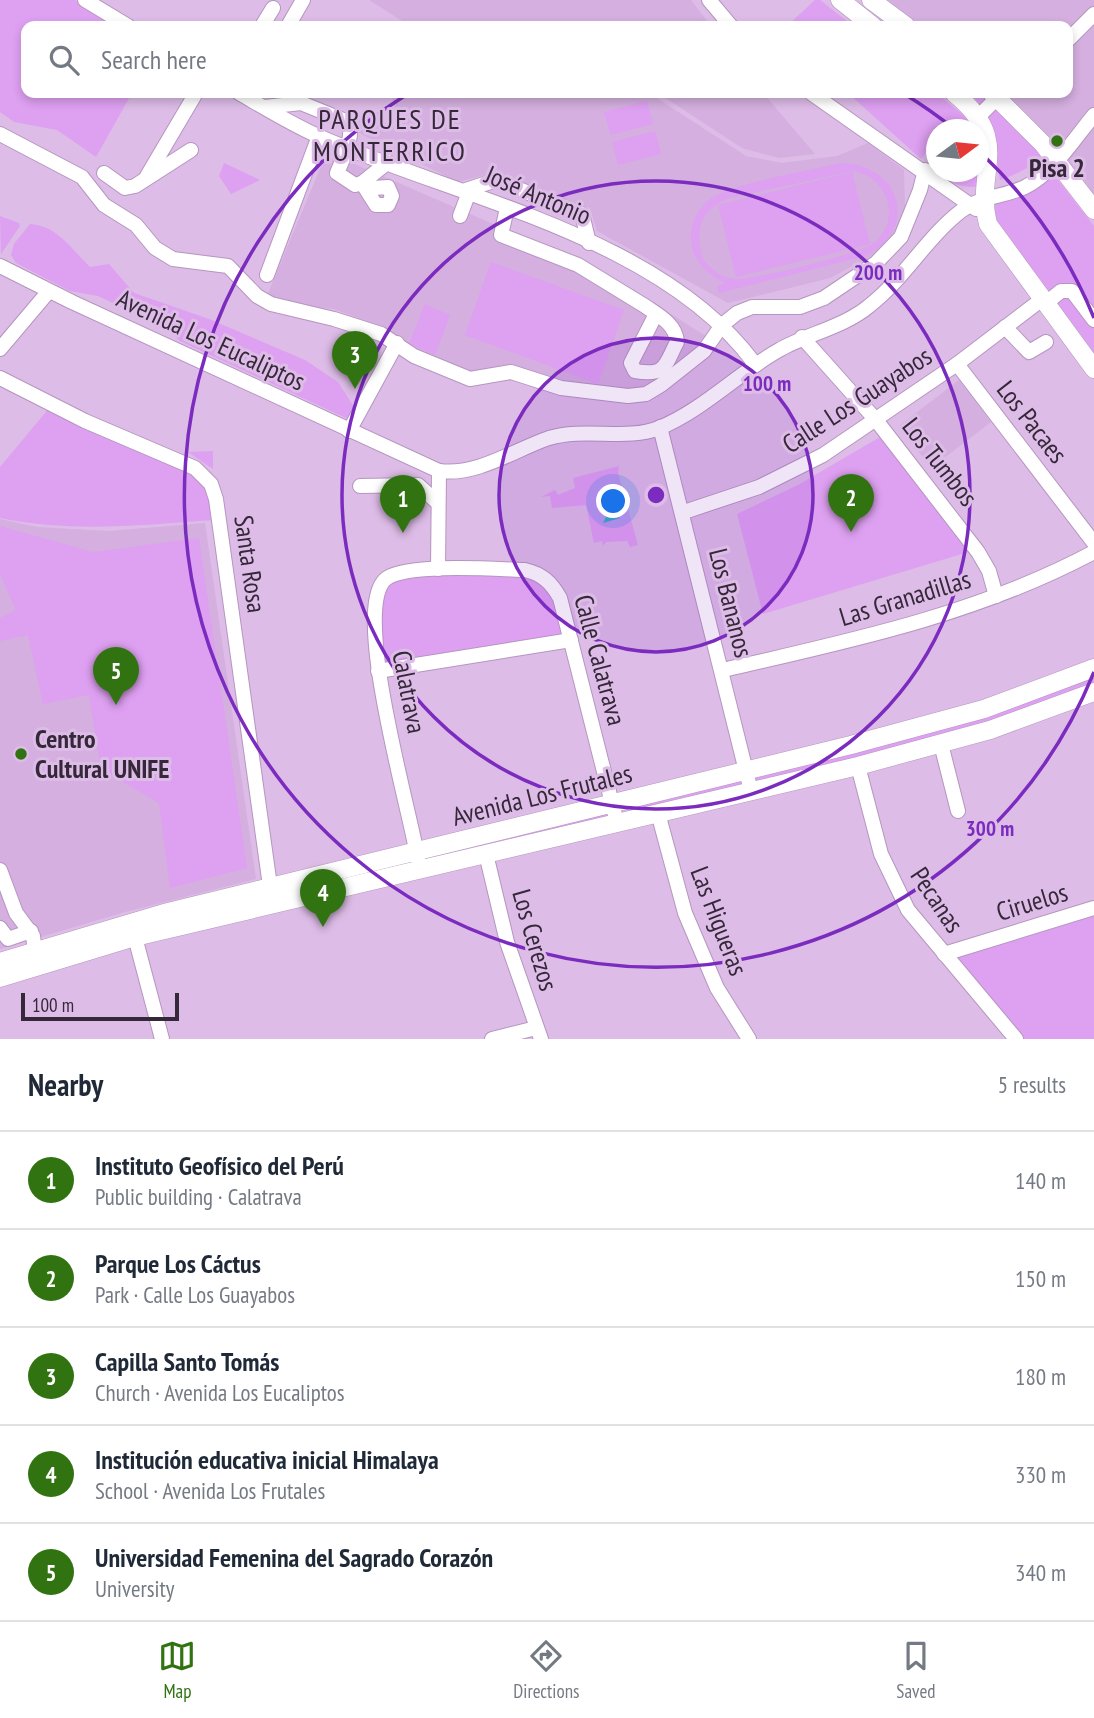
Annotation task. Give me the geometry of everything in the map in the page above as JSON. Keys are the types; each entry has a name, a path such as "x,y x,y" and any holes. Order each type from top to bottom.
{"main road":[{"path":"840,0 867,21"},
{"path":"871,0 886,7 901,21"},
{"path":"959,98 978,117 988,142 979,200 988,224 1094,369"},
{"path":"1001,98 1043,144 1094,210"},
{"name":"Avenida Los Frutales","path":"0,962 35,958 135,937 419,861 613,805 984,709 1094,668"},
{"name":"Avenida Los Frutales","path":"0,978 35,958 164,913 270,886 419,861 486,854 858,766 990,730 1094,692"},
{"path":"135,937 138,925 158,919 164,913"}],"street":[{"path":"85,0 120,21"},
{"path":"291,21 303,0"},
{"path":"709,0 727,21"},
{"path":"265,21 273,8"},
{"path":"1073,35 1094,14"},
{"path":"145,180 193,98"},
{"name":"José Antonio","path":"251,98 319,136 467,191 589,243 652,276 722,325 755,364"},
{"path":"818,98 925,170 979,200 1023,188 1037,180 1094,115"},
{"path":"978,117 994,98"},
{"path":"265,107 300,103 343,118 351,128 337,173 355,185 368,186 388,162"},
{"path":"0,134 82,177 104,205 136,225 155,248 173,259 229,266 257,296 271,304 334,319 381,334 414,356 470,379 511,372 561,388 628,396 646,394 662,386 704,351 722,325 737,313 752,307 781,309 824,298 876,263 901,237 925,170"},
{"path":"267,275 319,136"},
{"path":"103,173 125,188 145,180 191,150"},
{"path":"460,216 467,191 496,180 582,214 589,243"},
{"name":"Avenida Los Eucaliptos","path":"0,265 49,291 349,431 439,471 461,472 551,438 583,431 625,432 660,427 710,398 755,364 802,337 868,308 904,273 938,232 979,200"},
{"path":"507,208 500,232 504,237 578,265 656,314"},
{"path":"0,349 49,291"},
{"name":"Calle Los Guayabos","path":"684,512 790,474 876,420 1005,327 1061,291 1072,291 1094,320"},
{"path":"1005,327 1029,352 1046,342"},
{"name":"Los Tumbos","path":"802,337 876,420 978,552 989,571 996,596"},
{"path":"349,431 397,343"},
{"name":"Los Pacaes","path":"957,364 1094,543"},
{"name":"Santa Rosa","path":"0,379 98,427 195,468 211,484 216,499 270,886"},
{"name":"Los Bananos","path":"660,427 684,512 751,791"},
{"path":"438,569 439,471"},
{"path":"360,486 418,485 438,503"},
{"name":"Las Granadillas","path":"723,670 893,632 1050,575 1094,552"},
{"name":"Calle Calatrava","path":"438,569 525,570 537,573 554,587 560,597 617,823"},
{"name":"Calatrava","path":"419,861 373,633 377,590 390,576 438,569"},
{"path":"379,671 571,640"},
{"path":"941,744 958,811"},
{"name":"Pecanas","path":"858,766 881,854 908,910 1016,1039"},
{"name":"Las Higueras","path":"658,813 690,926 717,988 749,1039"},
{"name":"Los Cerezos","path":"486,854 507,942 539,1034"},
{"path":"0,870 16,913 30,931 35,958"},
{"name":"Ciruelos","path":"944,954 1094,908"},
{"path":"0,928 8,939 30,931"},
{"path":"135,937 162,1039"},
{"path":"492,1039 539,1034"}],"shaded area":[{"path":"0,0 75,0 110,21 21,21 21,98 129,98 96,157 57,130 14,122 0,112"},
{"path":"369,0 691,0 707,21 402,21"},
{"path":"815,0 820,0 847,21 792,21"},
{"path":"886,0 1094,0 1094,201 1010,98 1073,98 1073,21 913,21"},
{"path":"392,98 657,98 746,156 782,163 837,156 868,143 904,170 905,206 896,234 879,252 830,278 728,303 597,231 590,208 496,172 458,182 357,132 352,111 401,128"},
{"path":"666,98 767,98 815,154 779,158 742,148"},
{"path":"854,98 942,98 968,119 926,119 926,153 921,159"},
{"path":"974,98 991,98 1045,151 1025,169 1000,180 989,119 986,119"},
{"path":"647,101 653,124 611,135 604,112"},
{"path":"655,131 661,154 618,165 612,142"},
{"path":"327,152 602,271 709,338 657,382 635,391 479,375 436,362 371,323 334,309 284,304 266,298"},
{"path":"224,163 260,180 231,194 219,176"},
{"path":"840,163 861,166 877,174 889,186 896,200 898,215 893,230 882,245 865,256 719,293 717,286 725,283 701,265 692,246 692,226 704,205 713,197 739,186","holes":["853,171 875,181 882,190 889,211 883,233 874,243 806,266 734,279 721,275 703,260 699,240 702,222 712,208 720,203 730,198"]},
{"path":"852,172 870,244 736,277 718,205"},
{"path":"1054,175 1094,226 1094,360 991,216 993,202 1017,199"},
{"path":"952,182 981,182 981,185 975,187"},
{"path":"0,216 19,223 20,226 1,254"},
{"path":"30,224 49,229 56,234 90,267 109,264 134,293 209,319 305,360 338,382 354,407 348,419 180,341 166,328 98,296 70,291 16,263 11,255 14,244"},
{"path":"491,262 624,310 598,384 465,335"},
{"path":"425,304 450,315 435,355 409,344"},
{"path":"959,380 991,422 931,468 899,426"},
{"path":"50,407 193,471 207,486 214,520 80,527 0,518 0,467"},
{"path":"880,437 975,550 763,614 737,514 798,485"},
{"path":"213,451 213,469 188,452"},
{"path":"619,466 618,473 638,545 630,547 627,541 606,542 603,546 602,541 594,543 586,505 552,508 550,496 541,497 555,490 558,495 575,488 573,478"},
{"path":"612,501 613,514 620,518 603,523 606,517 600,505"},
{"path":"0,519 37,527 109,531 205,523 256,879 125,912 0,949"},
{"path":"0,526 93,552 199,538 247,868 170,888 159,803 101,769 89,695 43,704 28,635 0,641 0,618 16,610 0,574"},
{"path":"456,571 535,575 548,589 565,633 385,665 379,616 385,592 392,583 408,575"},
{"path":"1094,675 1094,685 985,725 761,783 756,779 757,774"},
{"path":"738,780 742,784 630,815 630,808"},
{"path":"606,813 611,817 423,864 423,857"},
{"path":"1094,911 1094,1039 1020,1039 950,956"}],"place":[{"name":"Pisa 2","path":"1057,141"},
{"name":"Capilla Santo Tomás","path":"355,389"},
{"name":"Parque Los Cáctus","path":"851,532"},
{"name":"Instituto Geofísico del Perú","path":"403,533"},
{"name":"Universidad Femenina del Sagrado Corazón","path":"116,705"},
{"name":"Centro Cultural UNIFE","path":"21,754"},
{"name":"Institución educativa inicial Himalaya","path":"323,927"}],"district":[{"name":"PARQUES DE MONTERRICO","path":"390,135"}]}
